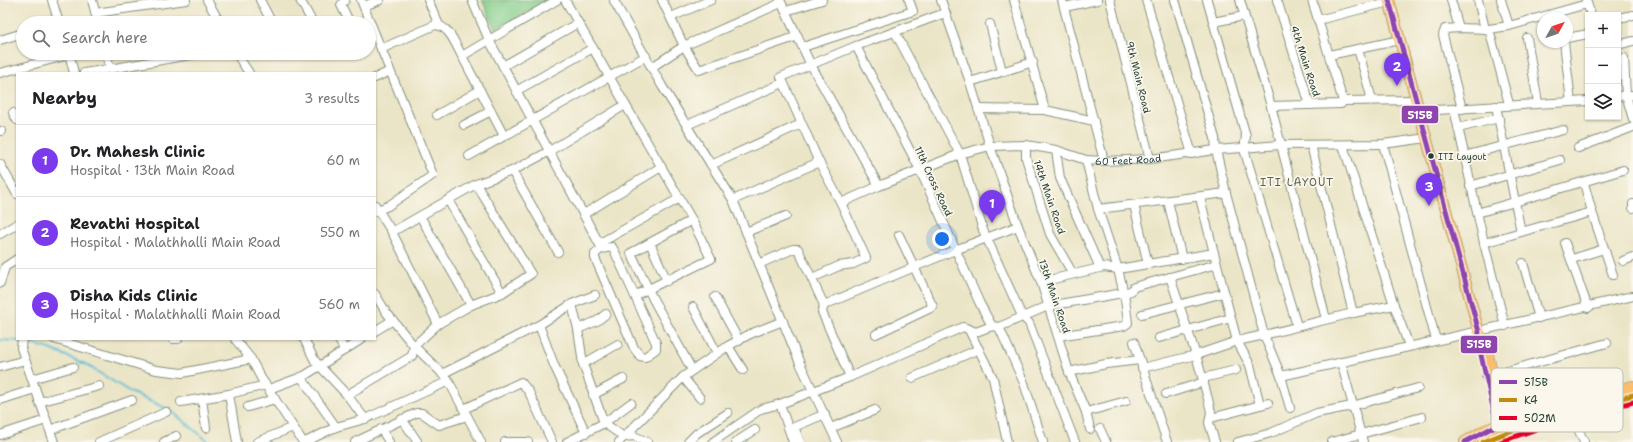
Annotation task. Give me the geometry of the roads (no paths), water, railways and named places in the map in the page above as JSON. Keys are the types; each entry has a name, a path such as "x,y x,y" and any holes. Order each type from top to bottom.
{"main road":[{"path":"1389,1 1480,332 1478,342 1491,385"},
{"path":"1623,389 1633,386"},
{"path":"1623,398 1633,395"},
{"path":"1465,442 1491,432"},
{"path":"1483,442 1496,432"}],"street":[{"path":"52,0 57,16"},
{"path":"92,0 96,16"},
{"path":"95,13 186,0"},
{"path":"208,0 216,16"},
{"path":"260,0 268,16"},
{"path":"300,0 309,16"},
{"path":"345,0 341,5 346,16"},
{"path":"367,16 362,3 380,0"},
{"path":"428,0 439,25 448,31 504,136"},
{"path":"472,0 489,40 600,246"},
{"path":"462,56 557,0"},
{"path":"565,0 608,77 680,198 711,259 638,294"},
{"path":"662,0 684,46 699,70 798,36"},
{"path":"671,17 711,0"},
{"path":"786,11 821,0"},
{"path":"803,47 913,11 909,0"},
{"name":"13th Main Road","path":"941,0 1018,226 1041,282 1069,372 1086,412 1090,429"},
{"path":"1014,0 1033,62 1045,110"},
{"path":"1097,0 1064,4 1104,160"},
{"name":"9th Main Road","path":"1110,0 1150,159"},
{"path":"1146,0 1192,154"},
{"path":"1175,0 1215,138 1216,150 1226,193 1264,335 1281,376 1290,408"},
{"path":"1207,0 1246,136 1244,149 1297,326"},
{"path":"1240,0 1271,106 1326,319"},
{"name":"4th Main Road","path":"1276,0 1310,105"},
{"path":"1312,0 1343,101"},
{"path":"1451,0 1459,28"},
{"path":"1478,0 1509,104"},
{"path":"1501,0 1509,26"},
{"path":"614,1 652,67 733,200 800,361 837,442"},
{"path":"652,67 684,46 781,1 811,64 879,186"},
{"path":"1318,20 1389,1"},
{"path":"1462,109 1443,35 1445,29 1487,29 1509,26 1587,2 1590,12"},
{"path":"812,278 839,266 853,264 866,258 841,203 801,124 782,83 781,77 856,46 945,14"},
{"path":"1621,17 1633,15"},
{"path":"1213,22 1244,16"},
{"path":"503,66 578,23"},
{"path":"990,24 1002,71"},
{"path":"381,49 435,25 439,25"},
{"path":"895,32 960,154 987,239 1022,316 1029,323 1075,442"},
{"path":"0,40 16,35"},
{"path":"1573,37 1585,35"},
{"path":"376,37 433,175 388,206 376,209 392,232 438,324"},
{"path":"1527,38 1538,103"},
{"path":"1329,56 1400,40"},
{"path":"1621,44 1633,41"},
{"name":"11th Cross Road","path":"856,46 920,170 955,250 1024,383 1043,442"},
{"path":"516,91 593,48"},
{"path":"1565,48 1571,102"},
{"path":"1358,49 1372,100"},
{"path":"469,156 646,56"},
{"path":"1624,58 1626,96 1633,119"},
{"path":"0,73 47,60"},
{"path":"71,60 74,72"},
{"path":"108,60 110,69"},
{"path":"90,72 161,60"},
{"path":"241,60 248,72"},
{"path":"970,82 1033,62"},
{"path":"376,78 390,71"},
{"path":"687,125 782,83"},
{"path":"437,114 480,90"},
{"path":"1271,106 1341,104 1343,101 1416,100"},
{"path":"1420,111 1462,109 1509,104 1585,101"},
{"path":"392,232 476,184 512,171 548,152 625,105"},
{"path":"1496,106 1505,144 1521,232"},
{"path":"978,109 1045,110 1094,121"},
{"path":"1454,109 1470,186 1505,326"},
{"path":"464,125 491,111"},
{"path":"1458,128 1499,118"},
{"path":"711,165 801,124"},
{"path":"1578,148 1633,127"},
{"path":"1464,156 1563,130"},
{"name":"60 Feet Road","path":"841,203 879,186 960,154 990,146 1026,145 1056,150 1086,160 1104,160 1150,159 1216,150 1280,145 1383,144 1427,138"},
{"path":"1383,144 1436,340"},
{"name":"14th Main Road","path":"1026,145 1026,158 1050,234 1073,274"},
{"path":"1311,145 1353,313"},
{"path":"1343,145 1394,305 1409,346"},
{"path":"1056,150 1060,178 1100,268"},
{"path":"1058,336 1127,325 1129,319 1118,269 1098,210 1086,160"},
{"path":"1470,186 1560,160"},
{"path":"733,200 819,162"},
{"path":"0,164 16,192"},
{"path":"584,214 661,167"},
{"path":"1477,213 1584,183 1624,170"},
{"path":"512,171 558,252"},
{"path":"1584,183 1613,275"},
{"path":"347,395 412,356 414,346 438,324 471,305 502,292 531,274 476,184"},
{"path":"1098,210 1200,198 1226,193"},
{"path":"600,246 612,247 614,249 656,343 656,349 645,357 640,356 634,348 595,258 595,254 600,246 680,198"},
{"path":"1200,198 1237,341 1250,365 1264,404 1211,418"},
{"path":"448,200 502,292"},
{"path":"1168,201 1182,259"},
{"path":"1134,205 1148,264"},
{"path":"1484,243 1592,212"},
{"path":"420,216 471,305"},
{"path":"746,232 786,216"},
{"path":"692,220 631,252 648,289 692,370"},
{"path":"824,304 955,250 1018,226"},
{"path":"0,234 16,228"},
{"path":"876,334 933,307 899,235"},
{"path":"650,243 667,281"},
{"path":"1565,243 1572,259 1588,308"},
{"path":"760,264 796,248 824,304 822,312 850,377"},
{"path":"1572,259 1604,249"},
{"path":"1041,282 1100,268 1118,269 1214,253"},
{"path":"1622,261 1633,257"},
{"path":"0,283 5,267 16,260"},
{"path":"1523,263 1539,318"},
{"path":"713,442 761,409 780,404 850,377 963,327 976,332 1048,306 1123,293 1131,291 1134,287 1217,264"},
{"path":"1170,277 1196,354 1211,412 1209,423 1215,442"},
{"path":"1142,314 1224,293"},
{"path":"376,295 414,346 449,381 481,442"},
{"path":"442,374 540,325 572,304 595,295"},
{"path":"1281,376 1436,340 1480,332 1588,308 1633,296"},
{"path":"715,297 739,341"},
{"path":"572,304 578,329 582,364 593,394 604,423 622,440"},
{"path":"1069,372 1106,364 1141,364 1196,354 1237,341 1297,326 1394,305"},
{"path":"693,307 717,353"},
{"path":"578,329 597,321 606,314"},
{"path":"1159,338 1231,318"},
{"path":"376,330 393,320"},
{"path":"622,440 683,377 692,370 728,346 750,334 783,321"},
{"path":"540,325 554,365 586,433"},
{"path":"970,330 993,378 1006,441"},
{"path":"57,340 156,370 182,373 251,359"},
{"path":"236,340 251,359 267,387 304,442 336,427 365,419 449,381"},
{"path":"305,340 320,367 347,395 365,419"},
{"path":"339,340 345,350"},
{"path":"181,402 267,387 301,377 320,367 360,340"},
{"path":"1134,342 1167,442"},
{"path":"22,343 25,360 54,442"},
{"path":"1518,368 1607,343"},
{"path":"582,364 618,344"},
{"path":"728,346 743,370"},
{"path":"912,378 979,349"},
{"path":"0,367 25,360"},
{"path":"1341,362 1362,438"},
{"path":"32,379 73,366"},
{"path":"1166,394 1203,380 1236,370"},
{"path":"301,377 336,427"},
{"path":"683,377 700,398"},
{"path":"593,394 623,379"},
{"path":"360,441 402,418 416,413 422,413 439,425 466,413 521,382 529,392 552,442"},
{"path":"39,402 99,386"},
{"path":"1238,442 1272,433 1317,413 1352,406 1418,388"},
{"path":"0,400 35,389"},
{"path":"229,394 236,442"},
{"path":"202,399 206,428"},
{"path":"248,406 275,399"},
{"path":"50,430 132,400"},
{"path":"1086,412 1126,401"},
{"path":"567,442 604,423 631,403"},
{"path":"780,404 793,442"},
{"path":"831,428 875,410"},
{"path":"99,442 166,412"},
{"path":"688,442 697,433 728,413"},
{"path":"800,442 794,427 825,414"},
{"path":"1332,442 1362,438 1422,417"},
{"path":"402,418 417,441"},
{"path":"0,435 46,420"},
{"path":"257,442 293,427"},
{"path":"381,429 389,442"},
{"path":"1100,429 1106,442"},
{"path":"736,442 755,430"},
{"path":"1579,432 1584,442"},
{"path":"164,442 176,436"},
{"path":"622,440 634,436 647,442"},
{"path":"505,442 528,442"}],"waterway":[{"path":"0,340 19,341"},
{"path":"24,342 50,349 85,364 132,393 170,410 209,442"}],"place":[{"name":"Revathi Hospital","path":"1397,86"},
{"name":"ITI Layout","path":"1431,156"},
{"name":"Disha Kids Clinic","path":"1429,206"},
{"name":"Dr. Mahesh Clinic","path":"992,223"}],"district":[{"name":"ITI LAYOUT","path":"1297,182"}]}
